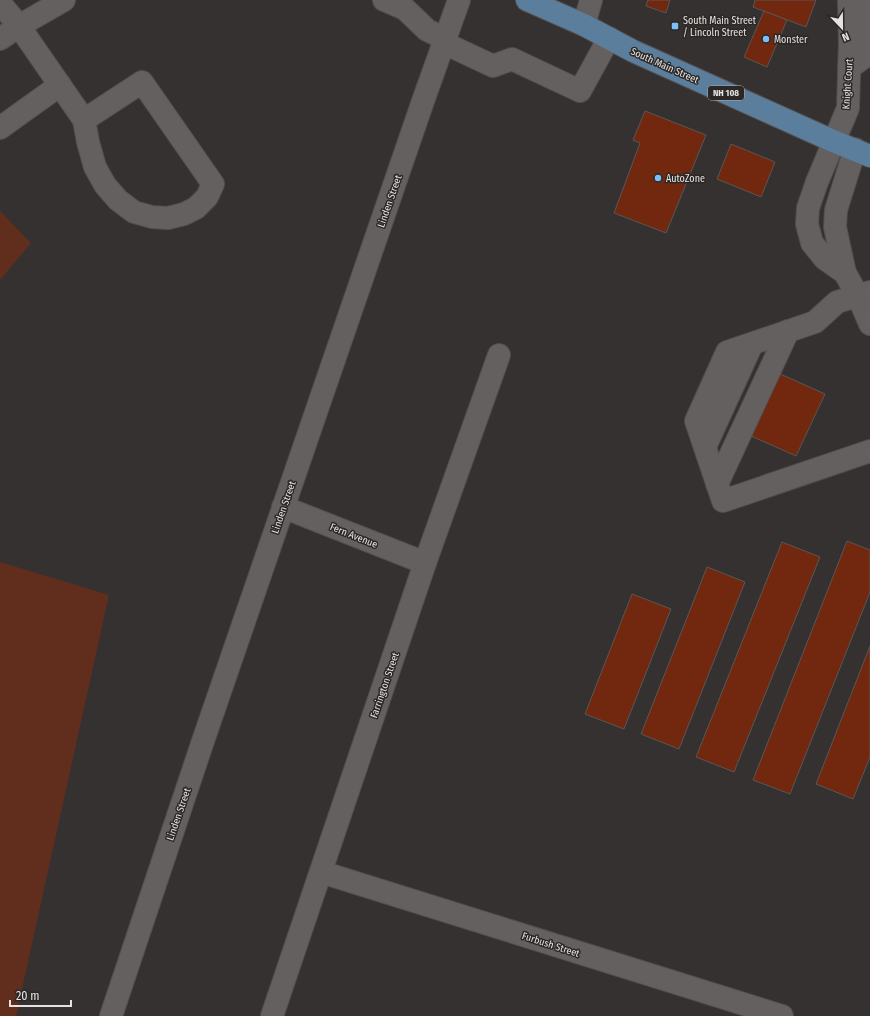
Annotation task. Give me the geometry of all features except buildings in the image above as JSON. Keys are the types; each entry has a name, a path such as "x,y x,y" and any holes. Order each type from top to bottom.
{"main road":[{"name":"South Main Street","path":"528,0 584,25 633,51 862,153"}],"street":[{"path":"0,39 19,26 64,0"},
{"path":"384,0 405,9 427,30 444,41 493,66 512,59 580,91 609,38"},
{"name":"Linden Street","path":"111,1016 160,866 459,0"},
{"path":"584,25 591,0"},
{"name":"Knight Court","path":"845,273 825,259 812,243 807,224 808,208 833,141 848,108 849,0"},
{"path":"849,68 867,55 867,0"},
{"path":"0,3 19,26 84,120 95,167 105,185 118,200 134,212 152,217 168,218 184,214 196,208 207,197 213,184 142,82 84,120"},
{"path":"0,128 60,85"},
{"path":"862,153 836,210 835,227 845,273 864,294 870,324"},
{"path":"864,294 837,302 815,322 727,352 696,421 723,501 870,451"},
{"path":"711,465 770,337"},
{"name":"Farrington Street","path":"272,1016 425,563 499,355"},
{"name":"Fern Avenue","path":"283,507 425,563"},
{"name":"Furbush Street","path":"321,872 782,1016"}],"shaded area":[{"path":"0,211 31,243 0,280"},
{"path":"0,562 109,595 16,1016 0,1016"}],"place":[{"name":"South Main Street / Lincoln Street","path":"675,26"},
{"name":"Monster","path":"766,39"},
{"name":"AutoZone","path":"658,178"}]}
